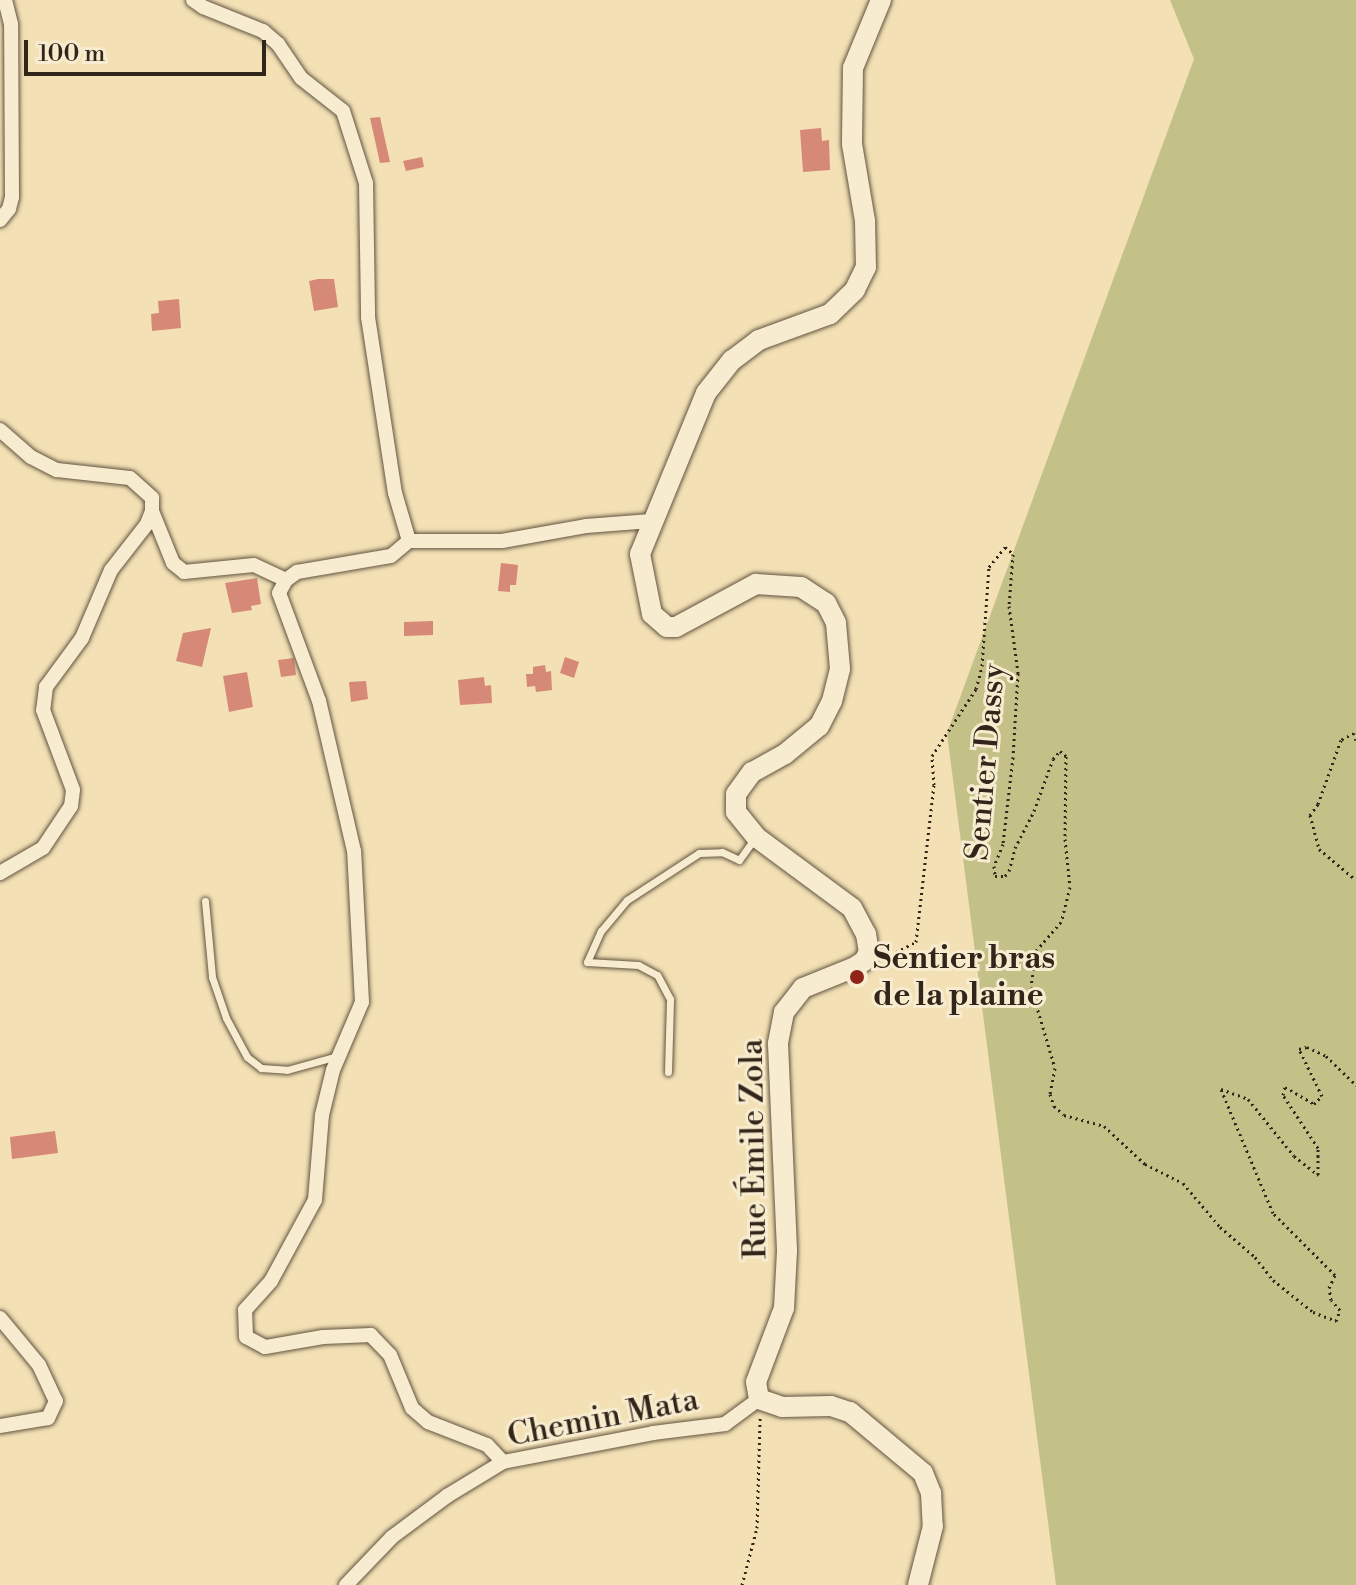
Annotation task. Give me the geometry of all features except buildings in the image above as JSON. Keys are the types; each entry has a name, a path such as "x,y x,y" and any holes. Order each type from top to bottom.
{"main road":[{"name":"Rue Émile Zola","path":"759,1399 756,1382 784,1308 787,1251 778,1044 784,1012 803,988 855,967 864,961 869,952 866,934 852,908 756,837 736,812 736,794 752,772 785,754 819,726 832,701 840,669 836,623 826,603 801,587 756,584 676,627 659,623 646,597 640,554 706,393 732,360 759,340 830,314 855,290 866,267 865,221 852,144 853,68 881,0"},
{"path":"759,1399 782,1407 831,1406 850,1412 923,1473 931,1493 933,1526 918,1585"}],"street":[{"path":"0,220 9,209 12,197 11,24 5,0"},
{"path":"193,0 263,31 278,44 301,78 343,111 366,183 368,317 386,447 409,541"},
{"path":"0,430 31,457 57,470 130,478 152,498 152,511 147,524 111,570 82,638 46,687 43,710 73,790 71,806 43,848 0,873"},
{"path":"152,511 173,563 184,572 254,565 286,580"},
{"path":"503,1462 487,1445 428,1422 412,1408 390,1355 371,1335 323,1337 265,1347 246,1337 245,1310 271,1281 315,1200 322,1115 339,1056 362,1002 354,851 319,701 279,593 286,580 297,572 391,556 409,541 502,541 586,526 651,521"},
{"path":"0,1318 39,1365 56,1401 48,1418 0,1426"},
{"name":"Chemin Mata","path":"346,1585 392,1537 447,1496 503,1462 653,1433 725,1424 759,1399"}],"lane":[{"path":"668,1072 670,999 657,975 638,965 587,962 601,931 627,900 699,853 722,852 739,860 756,837"},
{"path":"205,901 212,977 226,1018 247,1057 261,1068 287,1070 339,1056"}],"path":[{"name":"Sentier Dassy","path":"896,952 916,942 934,785 932,756 976,689 982,666 989,567 1005,547 1013,554 1009,606 1018,673 1013,757 1003,844 994,866 995,876 1005,876 1009,871 1015,848 1034,811 1053,759 1060,751 1066,756 1065,839 1070,887 1061,922 1036,951 1031,987 1055,1068 1050,1094 1054,1106 1064,1115 1104,1126 1145,1164 1183,1183 1273,1280 1302,1300 1313,1312 1336,1321 1340,1310 1331,1300 1329,1288 1335,1275 1273,1213 1221,1089 1248,1099 1294,1156 1318,1175 1318,1148 1283,1095 1285,1087 1314,1104 1322,1096 1299,1049 1307,1047 1326,1056 1356,1085"},
{"path":"1356,740 1354,733 1341,740 1318,804 1310,815 1319,849 1356,880"},
{"path":"742,1585 757,1528 762,1461 759,1399"}],"shaded area":[{"path":"1170,0 1356,0 1356,1585 1056,1585 947,733 1194,59"}],"place":[{"name":"Sentier bras de la plaine","path":"857,977"}]}
